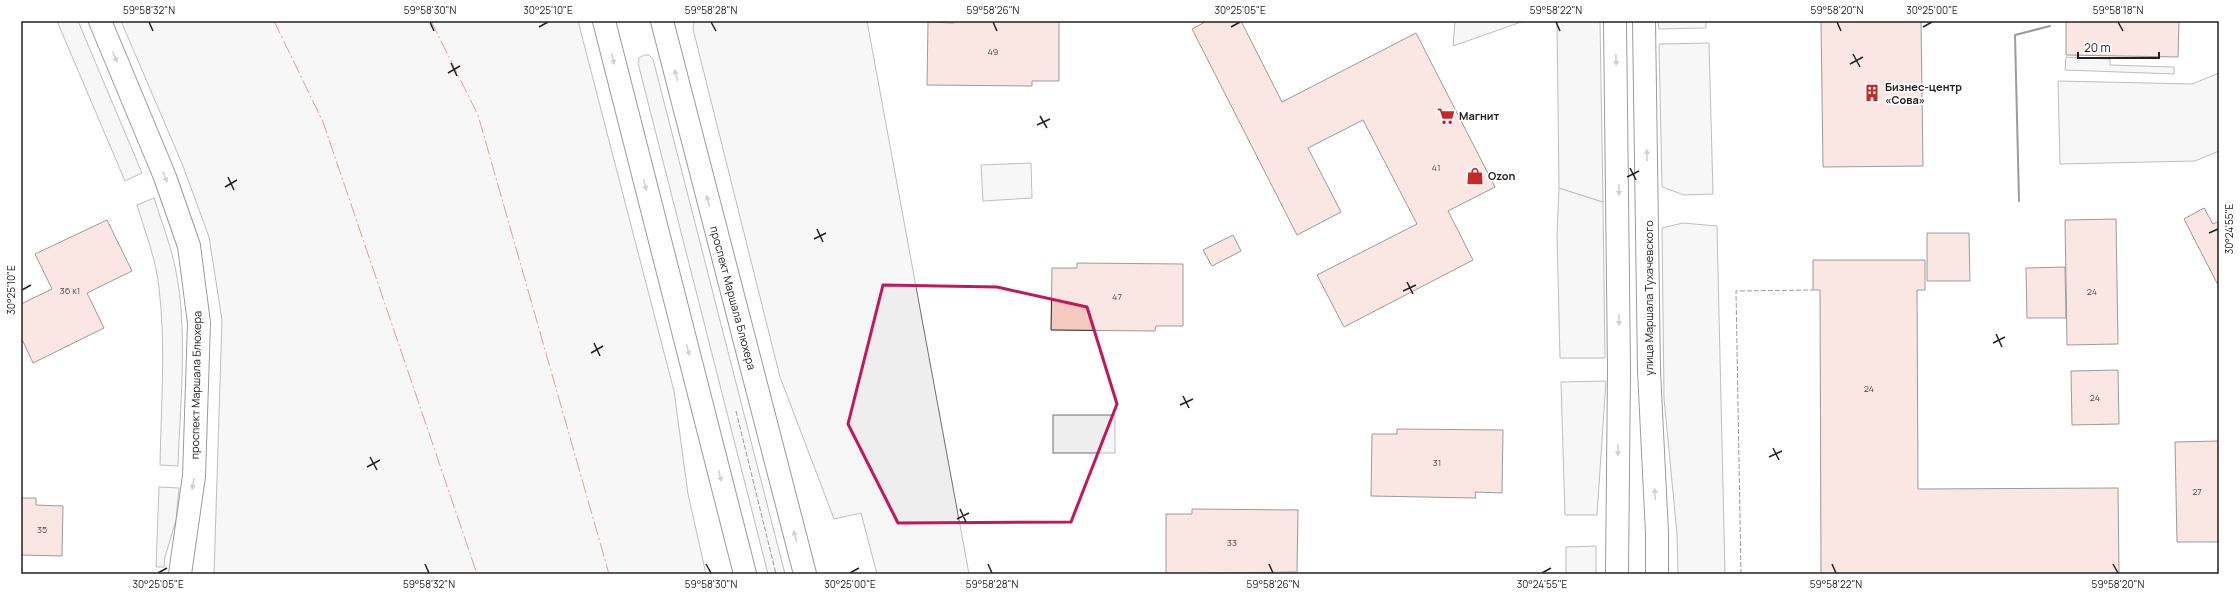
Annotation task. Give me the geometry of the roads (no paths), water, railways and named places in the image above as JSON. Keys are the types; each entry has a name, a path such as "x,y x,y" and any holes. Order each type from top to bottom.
{"street":[{"name":"проспект Маршала Блюхера","path":"100,21 165,177 189,246 198,323 197,367 194,476 180,574"},
{"path":"604,21 745,574"},
{"name":"проспект Маршала Блюхера","path":"662,21 804,574"},
{"path":"1615,21 1620,363 1617,574"},
{"name":"улица Маршала Тухачевского","path":"1644,21 1649,371 1657,533 1657,574"}],"place":[{"name":"Бизнес-центр «Сова»","path":"1872,93"},
{"name":"Магнит","path":"1446,116"},
{"name":"Ozon","path":"1475,176"}]}
